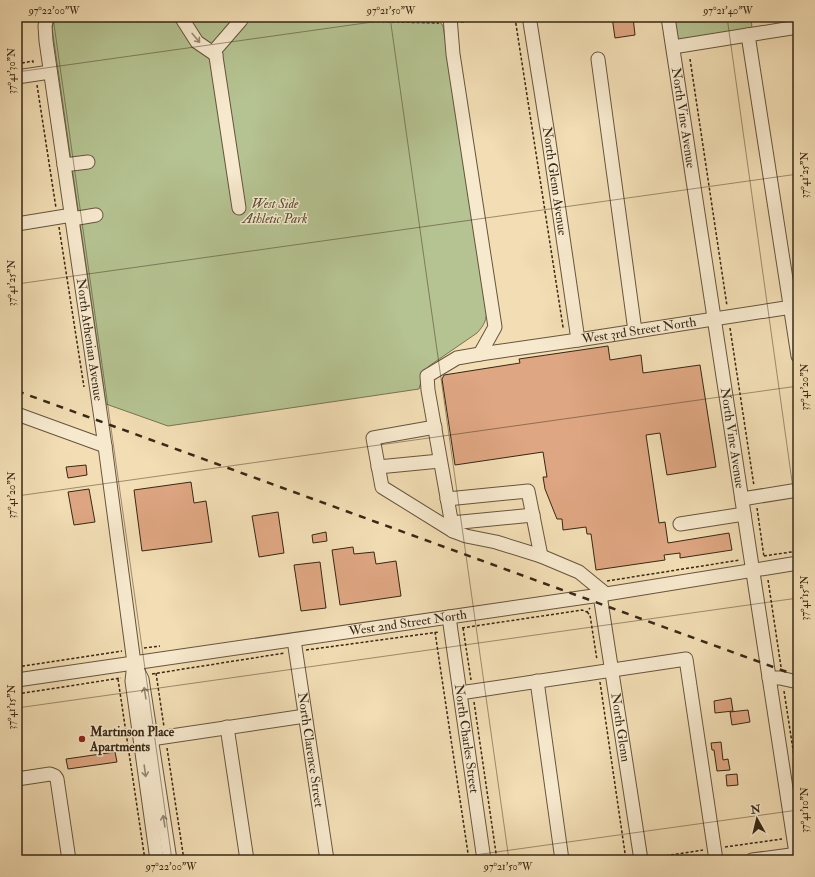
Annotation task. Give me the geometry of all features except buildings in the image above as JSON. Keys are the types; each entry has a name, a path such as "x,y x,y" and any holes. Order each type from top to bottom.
{"street":[{"name":"North Athenian Avenue","path":"48,17 45,26 50,72 105,446 136,676"},
{"path":"181,17 197,42 216,55"},
{"path":"239,208 215,50 242,17"},
{"name":"North Vine Avenue","path":"668,17 753,570 768,678 797,856"},
{"path":"451,20 453,54 495,327 480,354"},
{"name":"North Glenn Avenue","path":"527,20 548,135 578,340"},
{"path":"673,47 798,27"},
{"path":"748,35 794,306 798,356"},
{"path":"598,59 635,331"},
{"path":"17,77 50,72"},
{"path":"64,165 88,162"},
{"path":"17,224 58,217 96,215"},
{"name":"West 3rd Street North","path":"435,427 427,376 457,358 794,306"},
{"path":"17,414 105,446"},
{"path":"452,527 435,427 373,438 382,487 466,536 496,542 541,556 579,572 593,583 603,594"},
{"path":"378,467 440,461"},
{"path":"742,499 798,490"},
{"path":"447,499 528,491 541,556"},
{"path":"680,524 744,514"},
{"path":"452,527 533,515"},
{"name":"West 2nd Street North","path":"17,680 134,663 295,646 449,617 798,563"},
{"name":"North Glenn","path":"603,594 612,670 641,860"},
{"name":"North Charles Street","path":"449,617 466,692 484,860"},
{"name":"North Clarence Street","path":"295,646 327,860"},
{"path":"466,692 686,659 716,860"},
{"path":"157,860 132,681 136,676 142,679 170,860"},
{"path":"768,678 780,678 798,682"},
{"path":"537,682 562,860"},
{"path":"151,739 305,716"},
{"path":"227,727 247,860"},
{"path":"17,779 50,774 55,776 57,779 69,860"},
{"path":"752,860 797,856"}],"path":[{"path":"327,17 351,21 380,22 500,18 527,20"},
{"path":"690,59 764,559"},
{"path":"17,64 33,61 85,389"},
{"path":"760,557 798,551"},
{"path":"593,583 744,559"},
{"path":"587,612 590,606"},
{"path":"457,629 582,610 587,612 590,616 626,860"},
{"path":"463,628 466,692 497,860"},
{"path":"435,632 469,860"},
{"path":"17,694 156,673 295,646 441,632"},
{"path":"17,667 160,646"},
{"path":"156,673 184,860"},
{"path":"118,679 145,860"}],"green space":[{"name":"West Side Athletic Park","path":"55,17 433,17 438,19 443,26 487,309 486,319 482,327 477,333 429,366 423,374 419,389 168,426 106,404 52,28"},
{"path":"673,17 751,17 752,28 676,40"}],"railway":[{"path":"17,391 798,676"}],"place":[{"name":"Martinson Place Apartments","path":"82,739"}]}
